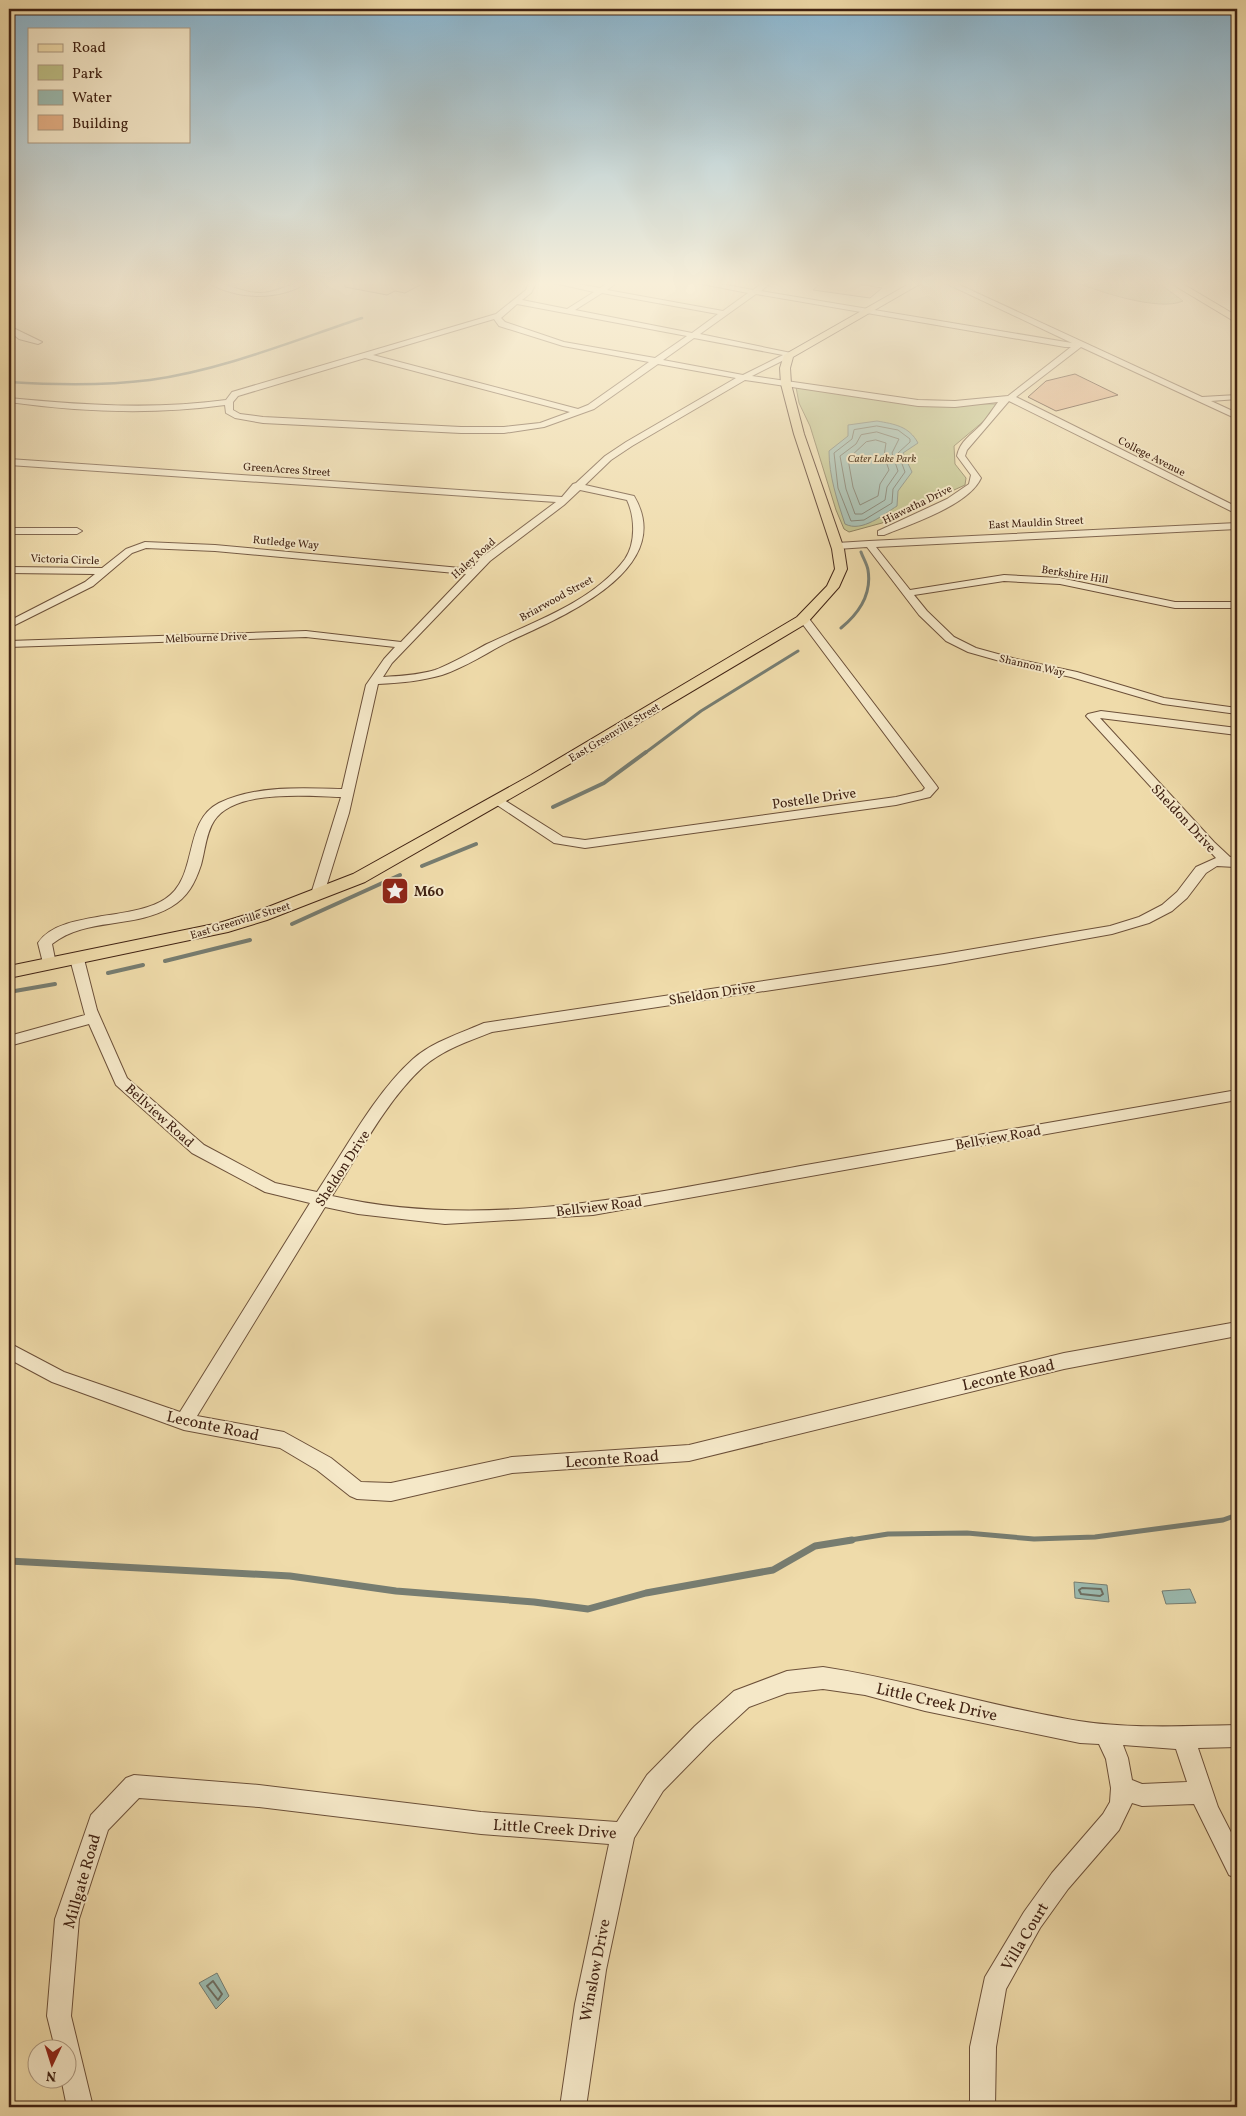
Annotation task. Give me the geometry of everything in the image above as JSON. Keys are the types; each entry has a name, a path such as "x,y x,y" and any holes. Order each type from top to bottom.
{"main road":[{"name":"East Greenville Street","path":"9,972 222,928 359,878 497,801 804,618 833,587 841,569 837,546 799,434 786,380"}],"street":[{"path":"284,380 235,394 229,402 229,411 238,416 250,418 461,430 504,430 541,425 580,412 591,407 630,380"},
{"path":"456,380 580,412"},
{"name":"Haley Road","path":"318,894 348,793 362,728 375,681 388,661 486,559 563,500 576,486 629,444 739,380"},
{"name":"College Avenue","path":"760,380 918,403 955,404 1006,399 1036,409 1237,512"},
{"name":"Hiawatha Drive","path":"882,533 954,500 970,489 976,482 976,477 961,456 966,441 987,424 1006,399 1032,380"},
{"path":"1155,380 1237,416"},
{"path":"1200,400 1237,397"},
{"path":"9,400 140,408 208,406 229,402"},
{"name":"GreenAcres Street","path":"9,462 563,500"},
{"name":"Briarwood Street","path":"375,681 400,680 441,671 568,608 607,583 629,560 636,548 636,507 631,498 576,486"},
{"name":"East Mauldin Street","path":"837,546 1237,526"},
{"path":"9,531 77,532"},
{"name":"Rutledge Way","path":"104,571 128,551 145,545 168,544 474,572"},
{"name":"Shannon Way","path":"869,544 923,613 950,640 972,650 1014,662 1073,674 1163,701 1237,711"},
{"name":"Victoria Circle","path":"9,570 104,571"},
{"name":"Victoria Circle","path":"9,625 89,584 104,571"},
{"name":"Berkshire Hill","path":"909,593 1004,578 1060,581 1175,606 1237,605"},
{"name":"Postelle Drive","path":"497,801 559,840 585,844 896,801 926,794 932,788 804,618"},
{"name":"Melbourne Drive","path":"9,644 290,634 402,645"},
{"name":"Sheldon Drive","path":"1231,860 1093,718 1094,715 1100,714 1237,731"},
{"path":"49,964 45,943 52,936 69,928 144,915 162,907 184,893 209,819 220,808 252,795 348,793"},
{"path":"1231,860 1237,870"},
{"name":"Sheldon Drive","path":"184,1422 322,1199 393,1090 419,1062 453,1042 489,1027 944,959 1112,930 1144,920 1167,908 1182,895 1201,870 1214,862 1231,860"},
{"name":"Bellview Road","path":"76,959 94,1018 121,1080 198,1149 272,1188 358,1208 445,1218 593,1209 1237,1095"},
{"path":"9,1041 94,1018"},
{"name":"Leconte Road","path":"9,1350 58,1377 184,1422 284,1440 324,1464 357,1490 391,1492 512,1465 689,1453 1064,1361 1237,1329"},
{"name":"Little Creek Drive","path":"134,1786 259,1796 481,1823 623,1834 655,1783 703,1734 742,1699 787,1682 823,1678 864,1684 925,1700 1080,1732 1183,1738 1237,1736"},
{"name":"Villa Court","path":"983,2107 983,2048 994,1986 1037,1912 1060,1880 1111,1822 1121,1804 1122,1788 1117,1758 1106,1735"},
{"path":"1183,1738 1208,1812 1237,1867"},
{"name":"Millgate Road","path":"64,2038 59,2016 67,1920 99,1822 134,1786"},
{"path":"1122,1788 1142,1795 1201,1792"},
{"name":"Winslow Drive","path":"573,2107 581,2034 602,1923 623,1834"},
{"path":"76,2088 80,2107"}],"green space":[{"name":"Cater Lake Park","path":"796,387 908,403 997,404 985,420 954,446 955,464 966,478 965,485 882,523 849,532 844,529 836,510 810,426 799,403"}],"water":[{"path":"877,421 906,429 914,437 918,443 903,453 912,472 898,491 897,506 879,518 865,524 852,526 845,524 839,506 832,479 829,451 848,436 848,425"},
{"path":"1074,1582 1107,1585 1109,1602 1075,1598"},
{"path":"1190,1589 1196,1603 1166,1604 1162,1591"},
{"path":"217,1973 229,1996 216,2009 199,1983"}],"building":[{"path":"1087,380 1118,395 1056,411 1028,397 1046,381"}],"waterway":[{"path":"9,382 97,384 151,380"},
{"path":"841,628 858,610 866,595 869,579 868,570 861,552"},
{"path":"645,753 701,711 798,651"},
{"path":"553,807 604,783 646,752"},
{"path":"422,866 476,844"},
{"path":"292,924 400,875"},
{"path":"165,961 250,940"},
{"path":"108,973 143,965"},
{"path":"9,992 55,984"},
{"path":"844,1541 888,1534 967,1533 1034,1539 1095,1537 1223,1520 1237,1515"},
{"path":"9,1561 290,1576 396,1591 534,1602 588,1609 646,1593 773,1570 815,1546 852,1540"}],"place":[{"name":"M60","path":"395,891"}]}
